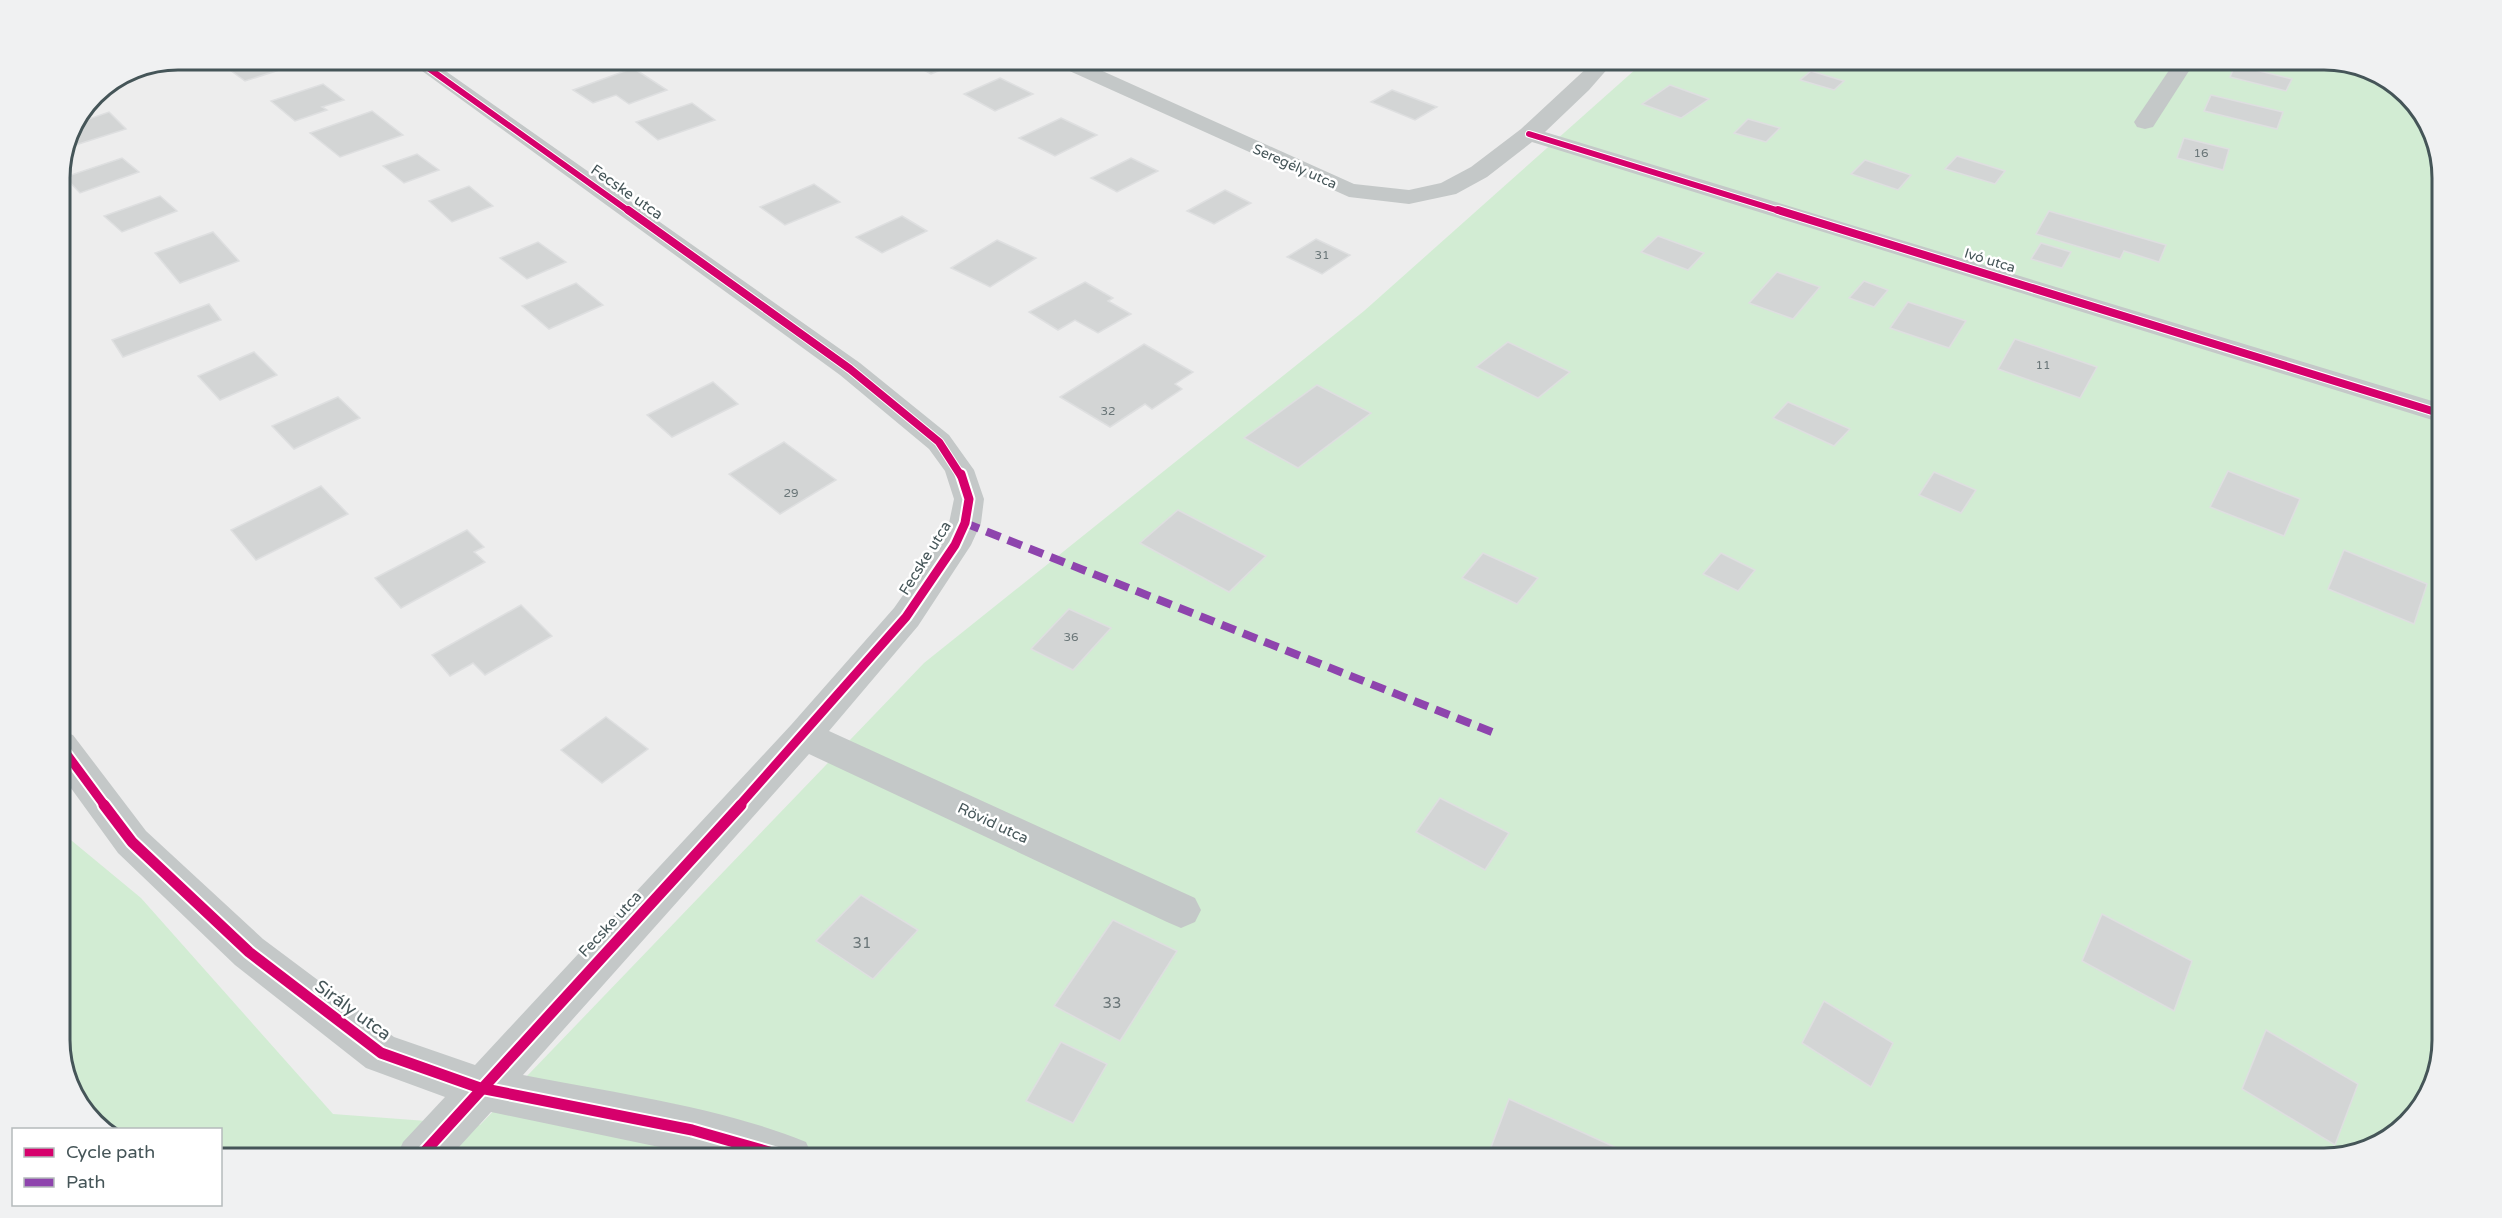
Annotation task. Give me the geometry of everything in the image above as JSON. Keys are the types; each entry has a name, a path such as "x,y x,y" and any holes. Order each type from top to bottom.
{"street":[{"name":"Seregély utca","path":"1084,71 1349,190 1410,197 1448,189 1479,172 1529,134 1596,70"},
{"path":"2145,122 2179,70"},
{"name":"Fecske utca","path":"428,1148 804,735 906,617 955,545 965,523 969,499 959,470 939,442 850,369 432,71"},
{"name":"Ivó utca","path":"1529,134 2431,411"},
{"name":"Rövid utca","path":"804,735 1181,910"},
{"name":"Sirály utca","path":"71,761 132,842 249,952 381,1053 480,1088 692,1130 755,1148"}],"green space":[{"path":"1634,70 2324,70 2352,74 2378,85 2389,93 2400,102 2417,124 2426,144 2431,171 2432,1040 2428,1068 2417,1094 2405,1111 2384,1129 2358,1142 2324,1148 222,1148 222,1128 117,1128 107,1121 89,1100 76,1074 71,1047 71,840 141,898 333,1114 480,1125 924,663 1364,311"}],"building":[{"path":"2233,70 2255,70 2292,79 2286,91 2230,77"},
{"path":"231,71 276,71 245,81"},
{"path":"625,71 637,71 667,90 629,104 616,95 593,103 573,90"},
{"path":"925,71 939,71 931,74"},
{"path":"1811,71 1844,81 1834,90 1800,80"},
{"path":"1000,78 1033,94 995,111 964,94"},
{"path":"323,84 344,100 322,107 327,110 295,121 271,101"},
{"path":"1670,85 1709,99 1681,118 1642,104"},
{"path":"1392,90 1437,107 1415,120 1371,102"},
{"path":"2211,95 2283,112 2277,129 2204,111"},
{"path":"692,103 715,120 658,140 636,122"},
{"path":"372,111 403,135 340,157 310,133"},
{"path":"109,112 126,129 76,145 88,119"},
{"path":"1061,118 1097,135 1055,156 1019,138"},
{"path":"1748,119 1780,128 1766,142 1734,133"},
{"path":"2184,138 2229,149 2223,170 2177,158"},
{"path":"417,154 439,170 404,183 383,166"},
{"path":"1957,156 2005,171 1995,184 1945,169"},
{"path":"122,158 139,172 80,193 71,183 71,175"},
{"path":"1131,158 1158,171 1117,192 1091,178"},
{"path":"1865,160 1911,175 1898,190 1851,174"},
{"path":"814,184 840,202 785,225 760,207"},
{"path":"469,186 493,206 452,222 429,201"},
{"path":"1225,190 1251,203 1214,224 1187,211"},
{"path":"160,196 177,211 122,232 104,216"},
{"path":"2049,211 2166,245 2159,262 2124,251 2120,259 2036,234"},
{"path":"902,216 927,231 882,253 856,237"},
{"path":"213,232 239,261 180,283 155,253"},
{"path":"1658,236 1704,253 1688,270 1641,252"},
{"path":"1316,239 1350,255 1322,274 1287,257"},
{"path":"997,240 1036,258 990,287 951,268"},
{"path":"538,242 566,262 527,279 500,258"},
{"path":"2041,243 2071,252 2062,268 2031,259"},
{"path":"1777,272 1820,287 1793,319 1749,303"},
{"path":"1864,281 1888,290 1874,307 1849,298"},
{"path":"1085,282 1113,298 1108,301 1131,314 1098,333 1075,320 1058,330 1029,312"},
{"path":"576,283 603,305 549,329 522,306"},
{"path":"1908,302 1966,321 1949,348 1890,328"},
{"path":"209,304 221,320 123,357 112,340"},
{"path":"2015,339 2097,367 2080,398 1998,369"},
{"path":"1508,342 1570,372 1538,398 1476,367"},
{"path":"1144,344 1193,372 1175,384 1182,389 1152,409 1145,404 1110,427 1060,397"},
{"path":"254,352 277,375 220,400 198,376"},
{"path":"713,382 738,404 672,437 647,415"},
{"path":"1317,385 1371,413 1298,468 1244,438"},
{"path":"338,397 360,418 294,449 272,426"},
{"path":"1788,402 1850,429 1834,446 1773,418"},
{"path":"784,442 836,480 780,514 729,474"},
{"path":"2228,471 2300,499 2284,536 2210,507"},
{"path":"1934,472 1976,490 1961,513 1919,495"},
{"path":"321,486 348,514 256,560 231,530"},
{"path":"1178,510 1266,556 1229,592 1140,543"},
{"path":"467,530 484,547 474,552 485,562 401,608 375,578"},
{"path":"2344,550 2427,584 2414,624 2328,589"},
{"path":"1483,553 1538,578 1517,604 1462,578"},
{"path":"1721,553 1755,570 1738,591 1703,574"},
{"path":"521,605 552,636 485,675 473,663 450,676 432,655"},
{"path":"1069,609 1111,628 1073,670 1031,649"},
{"path":"606,717 648,749 602,783 561,750"},
{"path":"1440,798 1509,833 1485,870 1416,832"},
{"path":"861,895 918,930 873,979 816,941"},
{"path":"2102,914 2192,961 2174,1011 2082,961"},
{"path":"1113,920 1177,951 1120,1041 1054,1006"},
{"path":"1824,1001 1893,1043 1871,1087 1802,1043"},
{"path":"2266,1030 2358,1084 2335,1145 2242,1089"},
{"path":"1061,1042 1107,1064 1073,1123 1026,1101"},
{"path":"1509,1099 1617,1148 1491,1148"}],"marked path":[{"path":"965,523 1492,732"}],"cycle path":[{"path":"428,1148 804,735 906,617 955,545 965,523 969,499 959,470 939,442 850,369 432,71"},
{"path":"1529,134 2431,411"},
{"path":"71,760 132,842 249,952 381,1053 480,1088 692,1130 755,1148"}]}
